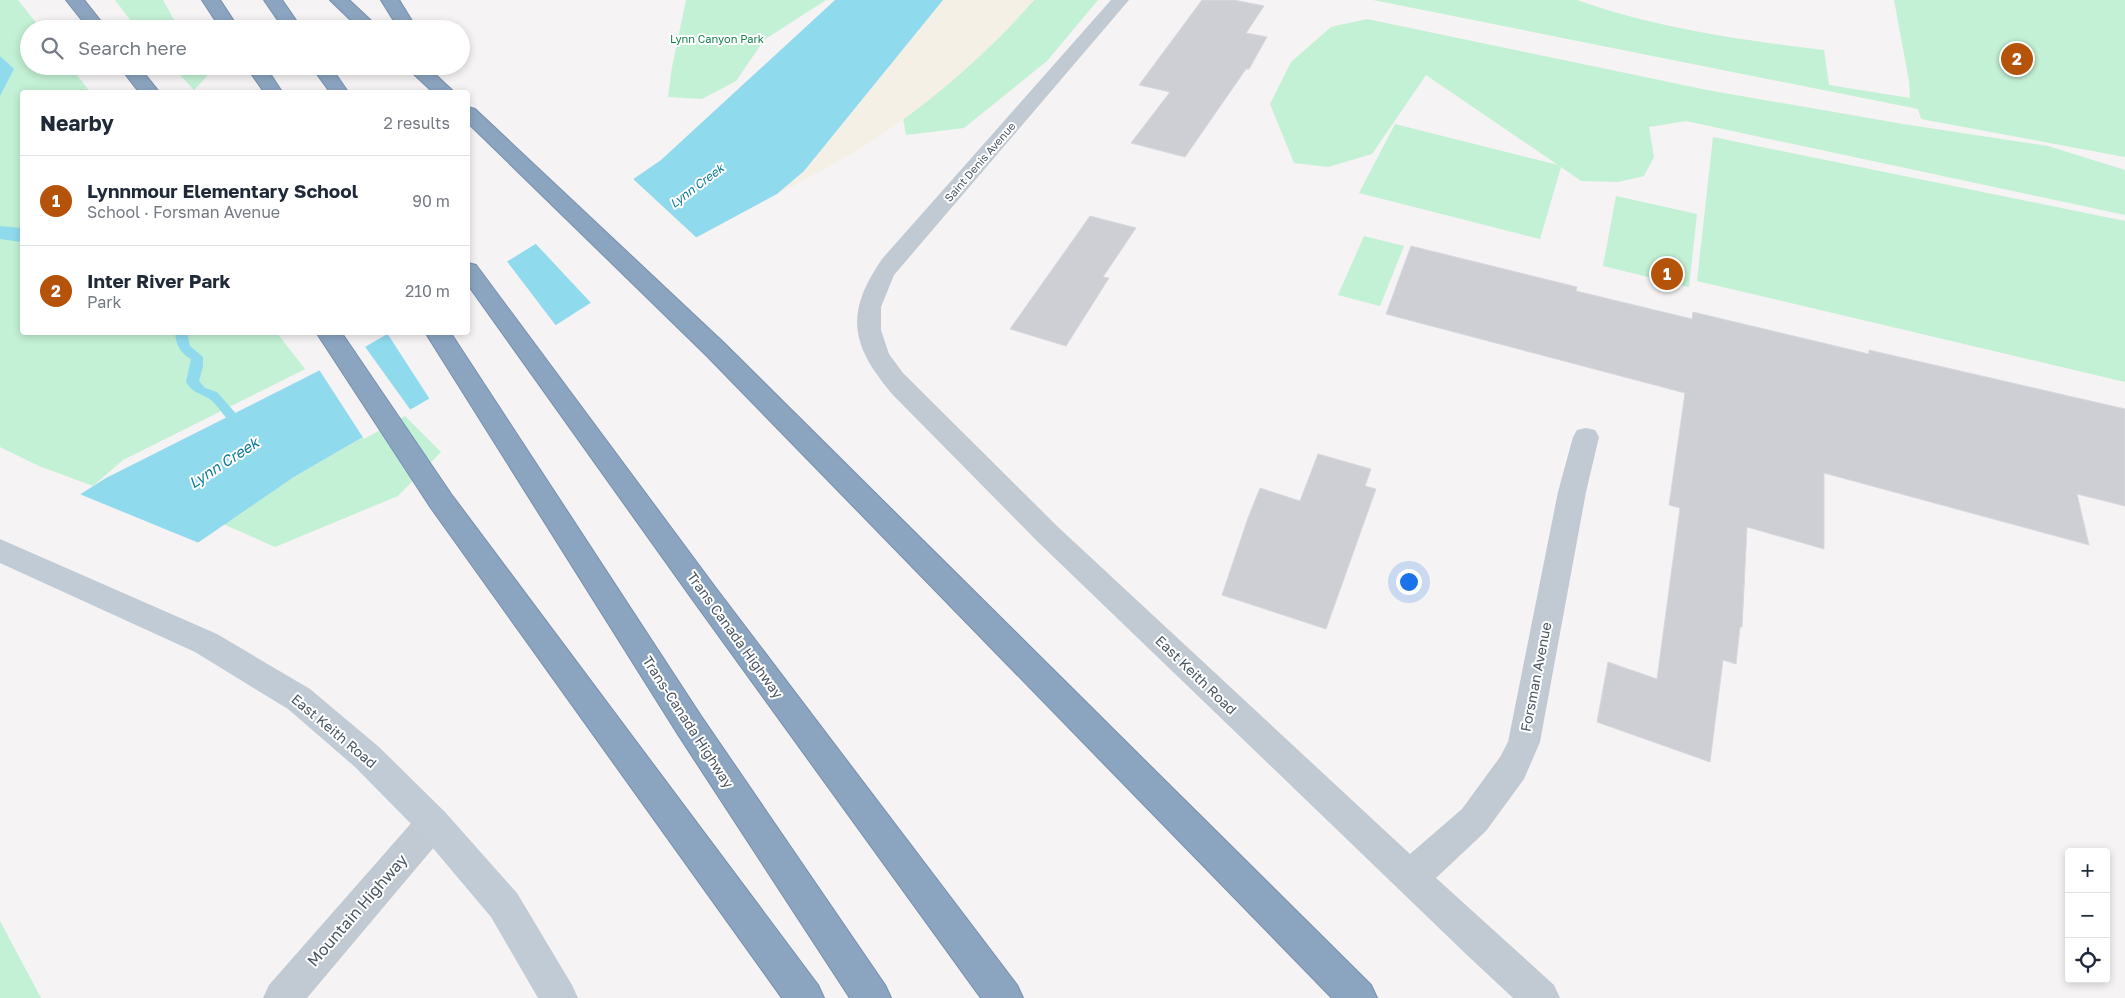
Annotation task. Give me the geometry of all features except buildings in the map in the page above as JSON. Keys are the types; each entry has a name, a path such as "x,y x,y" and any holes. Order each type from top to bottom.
{"highway":[{"path":"75,0 91,20"},
{"path":"211,0 224,20"},
{"path":"273,0 287,20"},
{"path":"339,0 361,20"},
{"path":"390,0 402,20"},
{"path":"135,75 147,90"},
{"path":"261,75 272,90"},
{"path":"327,75 338,90"},
{"path":"424,75 442,90"},
{"path":"438,75 448,90"},
{"path":"476,120 716,350 1358,998"},
{"name":"Trans Canada Highway","path":"470,273 574,412 711,603 1004,998"},
{"path":"330,335 441,501 805,998"},
{"name":"Trans-Canada Highway","path":"438,335 509,442 690,726 872,998"}],"main road":[{"name":"East Keith Road","path":"0,550 206,643 300,699 367,757 433,822 504,905 559,998"}],"street":[{"name":"Saint Denis Avenue","path":"870,337 867,318 870,299 878,280 1120,0"},
{"name":"East Keith Road","path":"870,337 878,357 893,377 993,482 1410,878 1541,998"},
{"name":"Forsman Avenue","path":"1410,878 1474,820 1512,768 1524,742 1572,492 1586,437"},
{"name":"Mountain Highway","path":"282,998 433,822"}],"green space":[{"path":"0,0 18,0 34,20 20,20 20,75 77,75 88,90 20,90 20,335 279,335 305,369 123,460 93,486 39,466 0,447"},
{"path":"115,0 163,0 174,20 130,20"},
{"name":"Lynn Canyon Park","path":"686,0 826,0 764,40 736,81 702,99 668,97 672,67"},
{"path":"1034,0 1098,0 1047,61 964,128 906,135 903,118 965,69"},
{"path":"1373,0 1577,0 1637,18 1699,32 1824,50 1829,85 1910,98 1909,81 1894,0 2125,0 2125,157 1921,119 1918,109"},
{"path":"1367,19 1707,90 1903,124 2048,146 2125,170 2125,215 1686,121 1649,127 1654,157 1644,176 1618,182 1581,181 1561,167 1540,239 1359,193 1395,124 1558,165 1426,75 1372,154 1328,167 1294,163 1270,104 1291,62 1331,27"},
{"path":"180,75 206,75 194,90"},
{"path":"1713,137 2125,221 2125,382 1697,281"},
{"path":"1616,196 1697,214 1689,287 1603,266"},
{"path":"1364,236 1404,246 1380,306 1338,295"},
{"path":"403,414 441,452 398,496 275,547 223,524 294,477"},
{"path":"0,921 41,998 0,998"}],"sand":[{"path":"943,0 1034,0 1015,22 970,65 897,124 830,166 777,194 804,171"}],"water":[{"name":"Lynn Creek","path":"835,0 943,0 804,171 777,194 673,250 556,325 294,477 0,678 0,545 106,478 358,351 386,335 470,335 470,285 574,220 661,160"},
{"path":"0,56 14,69 0,96"},
{"path":"0,226 20,228 20,242 0,239"}],"pier":[{"path":"631,177 698,239 592,304 534,242"},
{"path":"506,260 557,327 431,401 388,335 470,335 470,282"},
{"path":"363,344 412,412 364,439 318,368"},
{"path":"77,493 199,543 0,680 0,542"}],"waterway":[{"path":"181,335 184,348 197,357 197,366 192,382 201,391 213,395 241,428"}],"place":[{"name":"Inter River Park","path":"2017,59"},
{"name":"Lynnmour Elementary School","path":"1667,274"}]}
